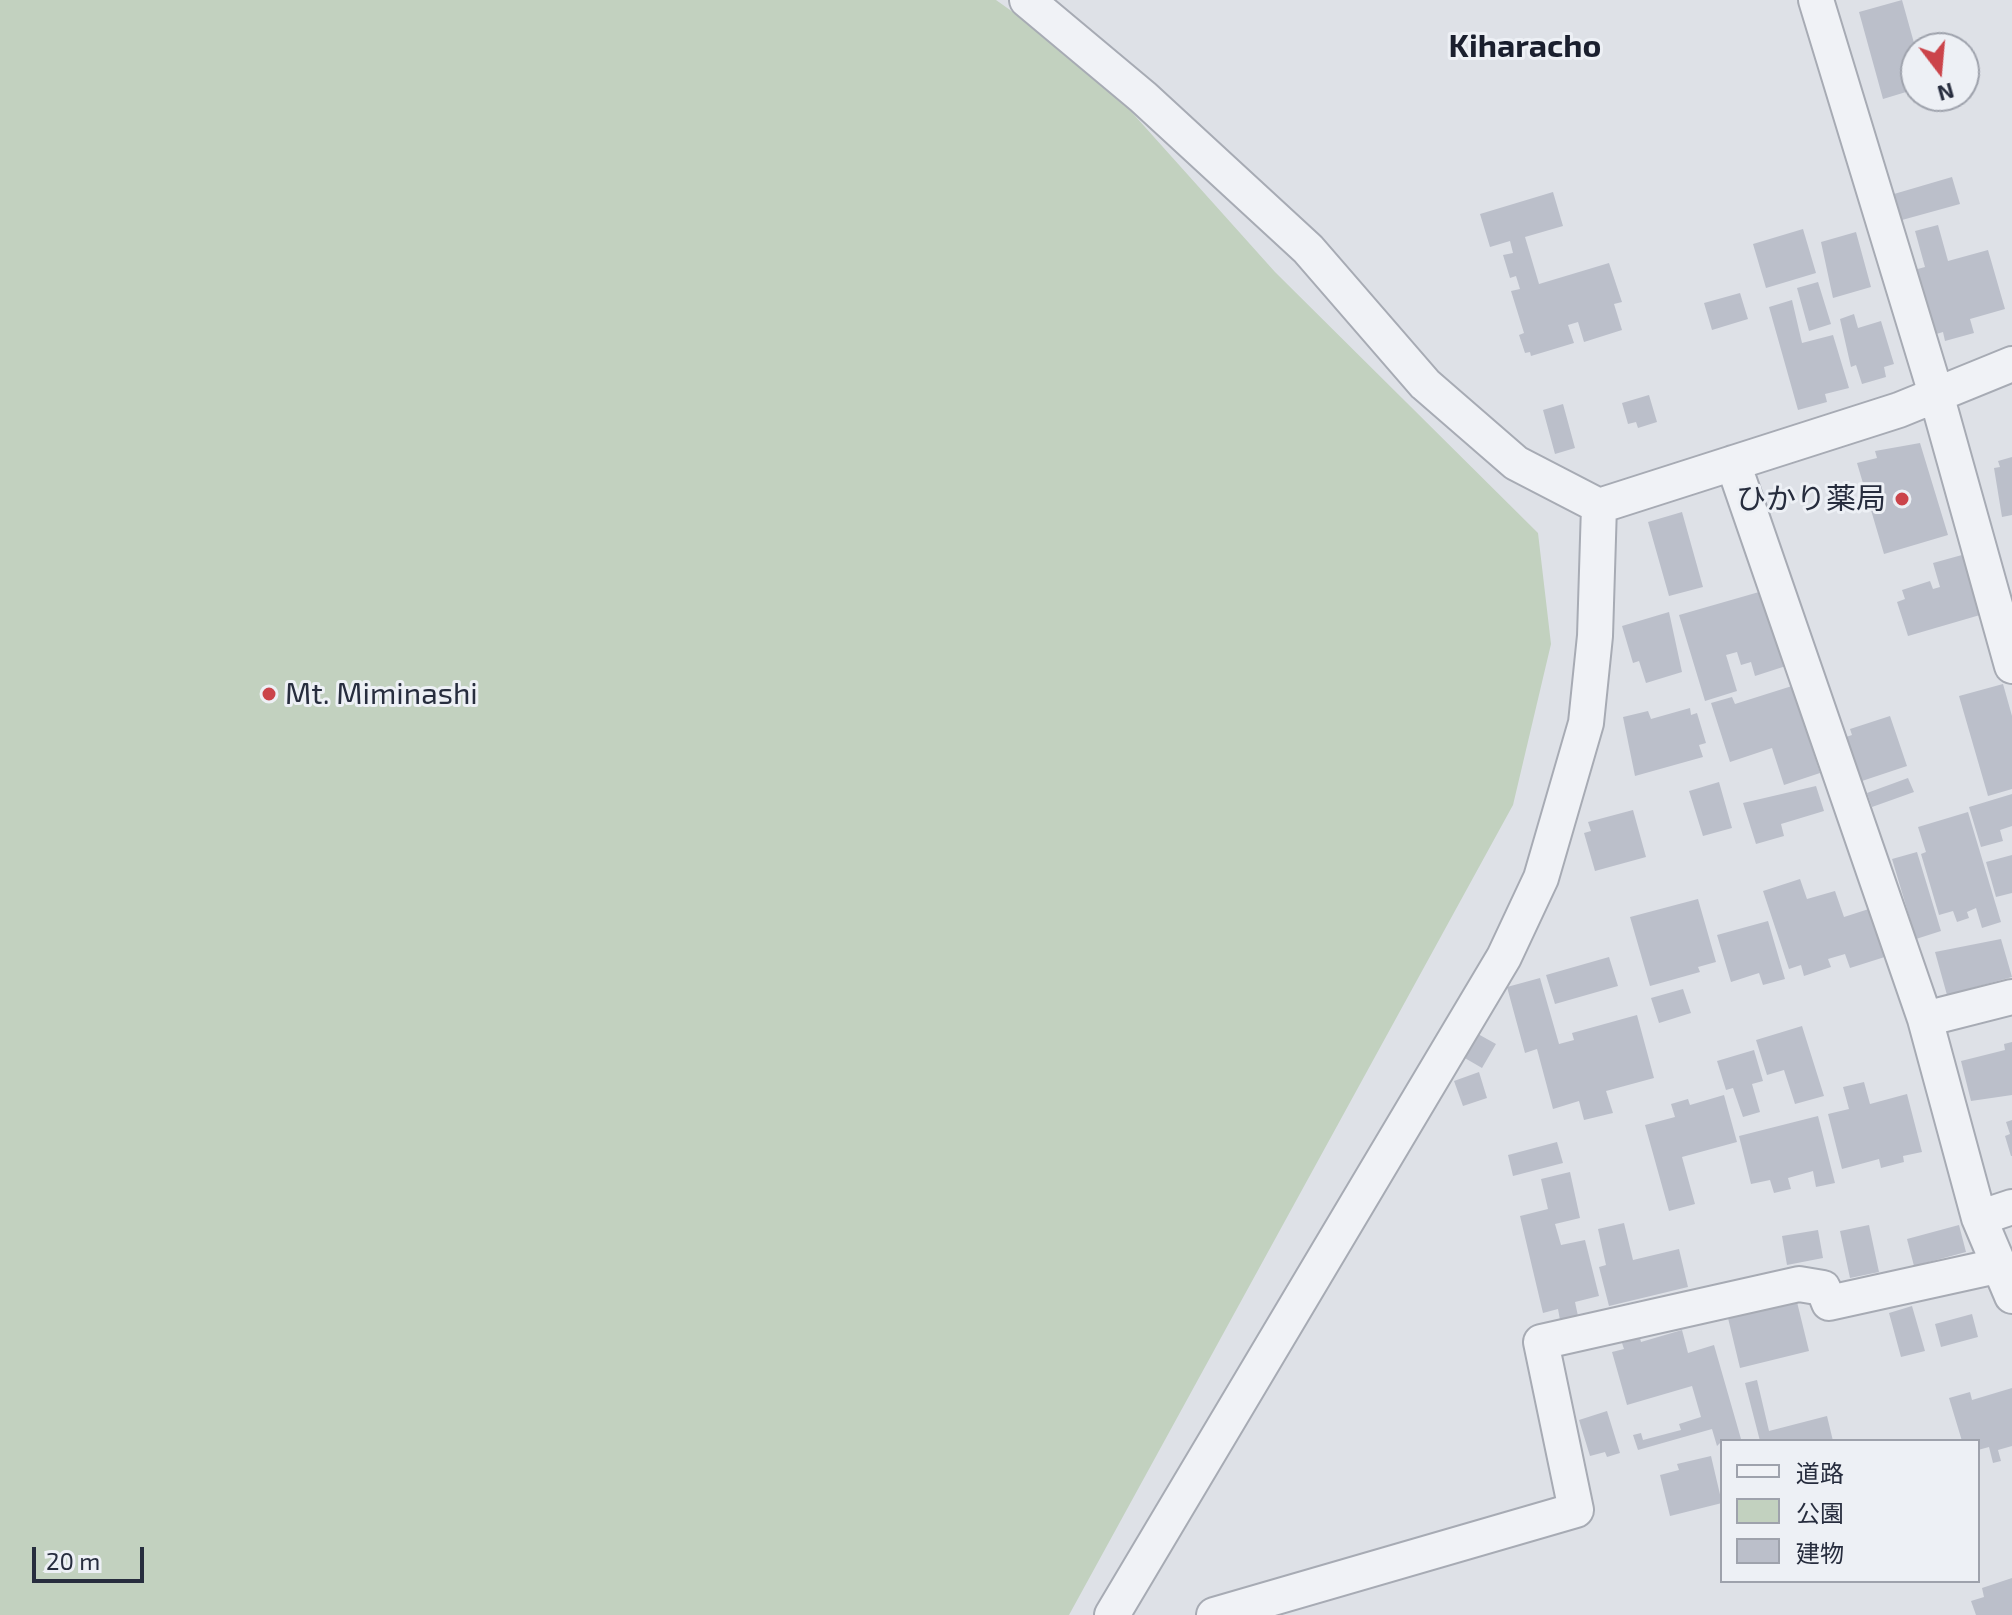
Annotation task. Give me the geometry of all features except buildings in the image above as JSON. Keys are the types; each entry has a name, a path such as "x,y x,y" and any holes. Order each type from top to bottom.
{"street":[{"path":"1027,0 1123,79 1308,249 1425,384 1516,463 1599,506 1899,410 2012,364"},
{"path":"1816,0 1936,394 2012,666"},
{"path":"1214,1615 1576,1510 1541,1342 1799,1284 1823,1288 1829,1303 2005,1281 1979,1218 1925,1019 1733,463"},
{"path":"1112,1615 1496,971 1541,878 1586,723 1595,636 1599,506"},
{"path":"1925,1019 2012,997"},
{"path":"1979,1218 2012,1207"}],"green space":[{"path":"0,0 996,0 1093,69 1275,272 1538,533 1551,644 1513,805 1069,1615 0,1615"}],"place":[{"name":"ひかり薬局","path":"1902,499"},
{"name":"Mt. Miminashi","path":"269,694"}],"district":[{"name":"Kiharacho","path":"1525,46"}]}
